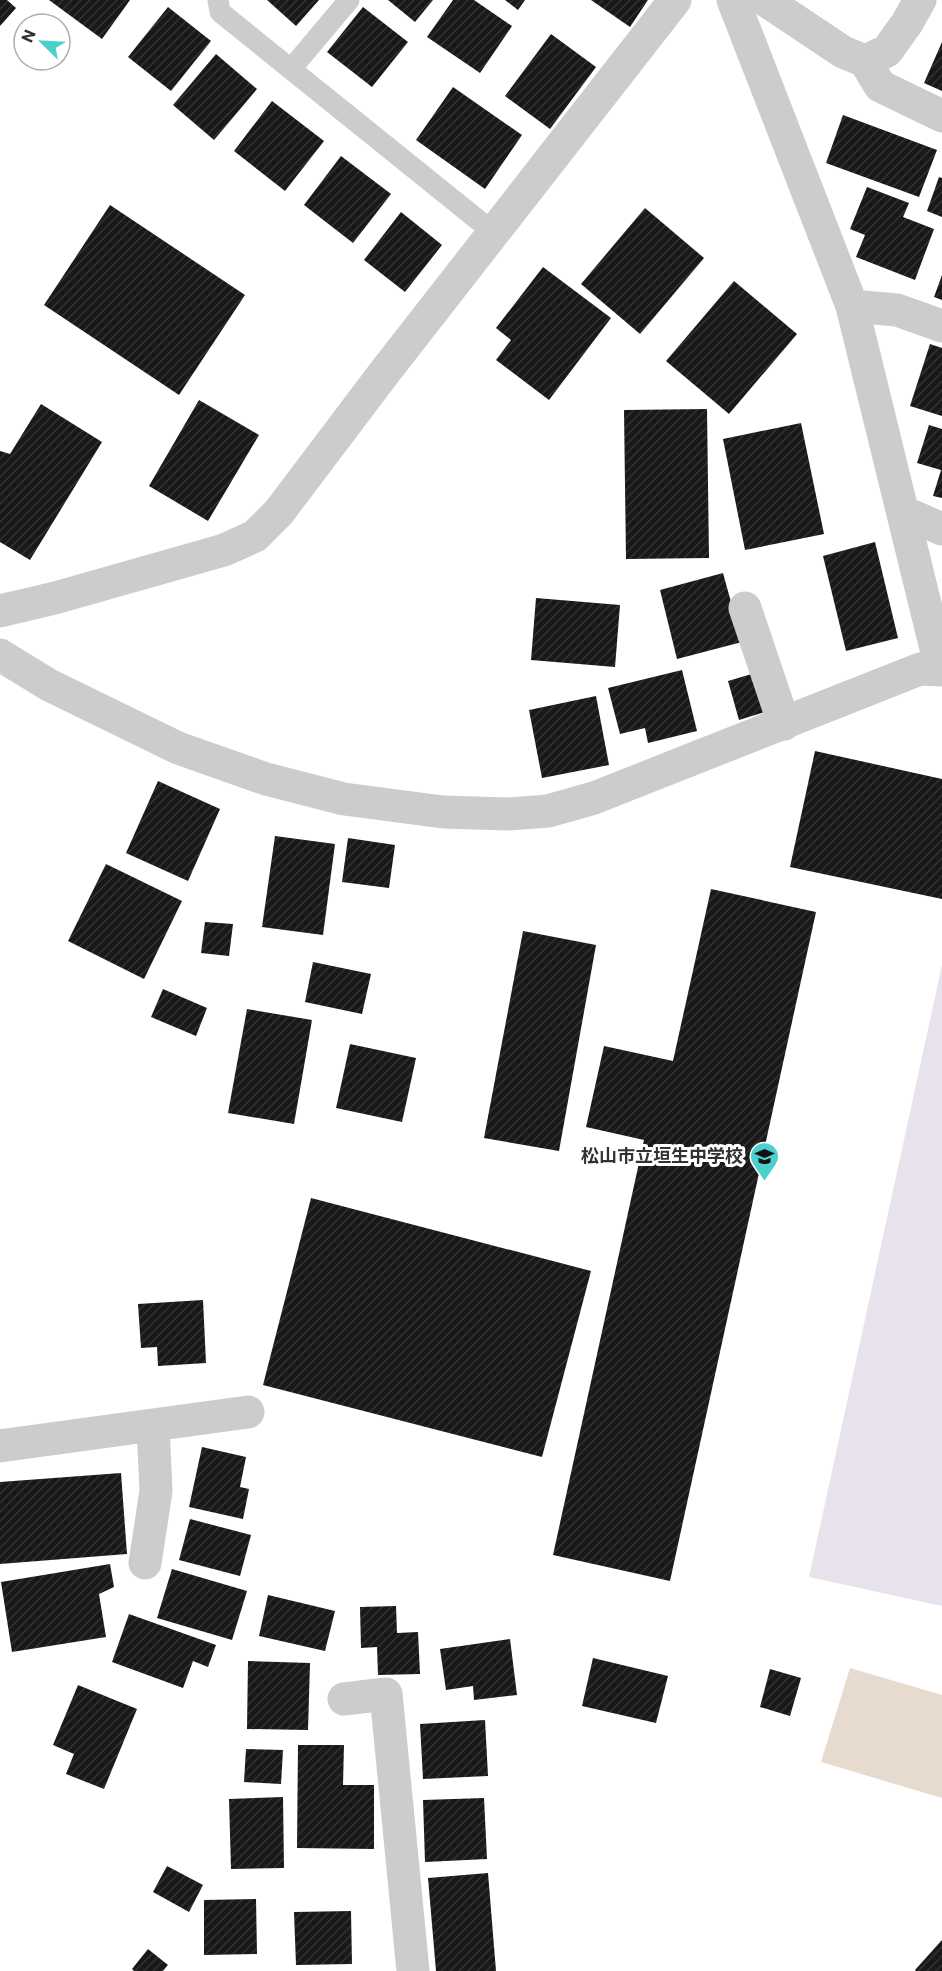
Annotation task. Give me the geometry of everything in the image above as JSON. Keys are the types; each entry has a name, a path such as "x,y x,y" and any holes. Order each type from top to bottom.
{"street":[{"path":"0,611 55,598 224,549 255,536 279,512 493,232 675,0"},
{"path":"0,655 49,685 178,748 266,779 344,799 443,812 508,814 548,810 594,798 920,669 941,670 852,306 733,0"},
{"path":"765,0 843,52 865,61 880,86 942,116"},
{"path":"865,61 887,51 920,0"},
{"path":"852,306 897,310 942,326"},
{"path":"903,512 942,529"},
{"path":"745,608 784,724"},
{"path":"0,1446 248,1412"},
{"path":"145,1563 156,1491 153,1426"},
{"path":"344,1699 386,1694 413,1971"}],"lane":[{"path":"218,0 220,12 493,232"},
{"path":"291,69 349,0"}],"shaded area":[{"path":"942,965 942,1606 809,1577"},
{"path":"850,1668 942,1695 942,1798 821,1762"}],"building":[{"path":"0,0 7,0 16,8 0,26"},
{"path":"49,0 130,0 102,39 72,17 72,12 65,12"},
{"path":"267,0 319,0 296,26"},
{"path":"388,0 433,0 415,22"},
{"path":"453,0 474,0 512,26 480,73 427,37"},
{"path":"505,0 525,0 518,10"},
{"path":"591,0 648,0 630,27"},
{"path":"168,7 211,41 171,91 128,57"},
{"path":"363,7 408,42 372,87 327,52"},
{"path":"551,34 596,67 550,129 505,96"},
{"path":"942,42 942,91 924,83"},
{"path":"216,54 257,89 214,140 173,105"},
{"path":"453,87 522,135 485,189 416,140"},
{"path":"272,101 324,141 285,191 234,151"},
{"path":"843,115 937,150 919,197 826,163"},
{"path":"341,156 391,194 353,243 304,205"},
{"path":"939,177 942,178 942,217 927,211"},
{"path":"867,187 909,203 903,217 934,229 915,280 856,257 865,235 850,229"},
{"path":"110,205 245,295 179,395 44,305"},
{"path":"645,208 704,258 640,334 581,284"},
{"path":"401,212 442,245 405,292 364,260"},
{"path":"543,267 611,318 549,400 496,360 511,340 496,328"},
{"path":"942,275 942,300 934,297"},
{"path":"734,281 797,334 729,414 666,361"},
{"path":"930,344 942,348 942,416 910,406"},
{"path":"199,400 259,435 208,521 149,486"},
{"path":"41,404 102,442 30,560 0,542 0,451 10,454"},
{"path":"707,409 709,558 626,559 624,410"},
{"path":"801,423 824,534 745,550 723,439"},
{"path":"929,425 942,429 942,498 933,496 941,470 917,463"},
{"path":"875,542 898,638 846,651 823,556"},
{"path":"723,573 742,642 677,659 660,590"},
{"path":"536,598 620,605 615,667 531,660"},
{"path":"682,670 697,731 648,743 645,728 620,734 608,688"},
{"path":"755,673 765,712 739,720 728,681"},
{"path":"596,696 609,765 542,778 529,710"},
{"path":"815,751 942,779 942,899 790,867"},
{"path":"158,781 220,809 188,881 126,853"},
{"path":"275,836 335,844 323,935 262,927"},
{"path":"348,838 395,845 389,888 342,882"},
{"path":"106,864 182,901 144,979 68,941"},
{"path":"711,889 816,912 670,1581 553,1555 644,1140 586,1127 604,1046 673,1061"},
{"path":"205,922 233,924 229,956 201,953"},
{"path":"523,931 596,945 559,1151 484,1138"},
{"path":"313,962 371,974 362,1014 305,1002"},
{"path":"163,989 207,1008 196,1036 151,1017"},
{"path":"247,1009 312,1020 294,1124 228,1113"},
{"path":"350,1044 416,1058 402,1122 336,1108"},
{"path":"311,1198 591,1271 542,1457 263,1385"},
{"path":"203,1300 206,1363 158,1366 157,1347 141,1348 138,1304"},
{"path":"202,1447 246,1457 240,1487 249,1489 243,1519 189,1507"},
{"path":"121,1473 127,1554 0,1564 0,1482"},
{"path":"190,1519 251,1535 240,1576 179,1560"},
{"path":"110,1564 114,1587 99,1594 106,1637 12,1652 1,1582"},
{"path":"172,1569 247,1591 232,1640 157,1618"},
{"path":"268,1595 335,1611 325,1651 259,1636"},
{"path":"396,1606 397,1633 418,1632 420,1674 378,1675 377,1647 361,1648 360,1607"},
{"path":"129,1614 216,1645 208,1667 193,1661 183,1688 112,1662"},
{"path":"510,1639 517,1695 474,1700 473,1686 446,1690 440,1649"},
{"path":"593,1658 668,1676 656,1723 582,1706"},
{"path":"248,1661 310,1663 308,1730 247,1729"},
{"path":"770,1669 801,1678 790,1716 760,1707"},
{"path":"78,1685 137,1709 104,1789 66,1774 74,1754 53,1745"},
{"path":"485,1720 488,1776 423,1779 420,1724"},
{"path":"298,1745 344,1745 343,1785 374,1785 374,1849 297,1848"},
{"path":"246,1749 283,1750 281,1784 244,1782"},
{"path":"283,1797 284,1868 231,1869 229,1799"},
{"path":"484,1798 487,1859 425,1862 423,1800"},
{"path":"167,1866 203,1885 189,1912 153,1892"},
{"path":"488,1873 496,1971 436,1971 428,1878"},
{"path":"256,1899 257,1954 204,1955 204,1900"},
{"path":"351,1911 352,1964 296,1965 294,1912"},
{"path":"942,1940 942,1971 916,1971 915,1970"},
{"path":"148,1949 168,1965 163,1971 134,1971 132,1969"}],"place":[{"name":"松山市立垣生中学校","path":"764,1182"}]}
